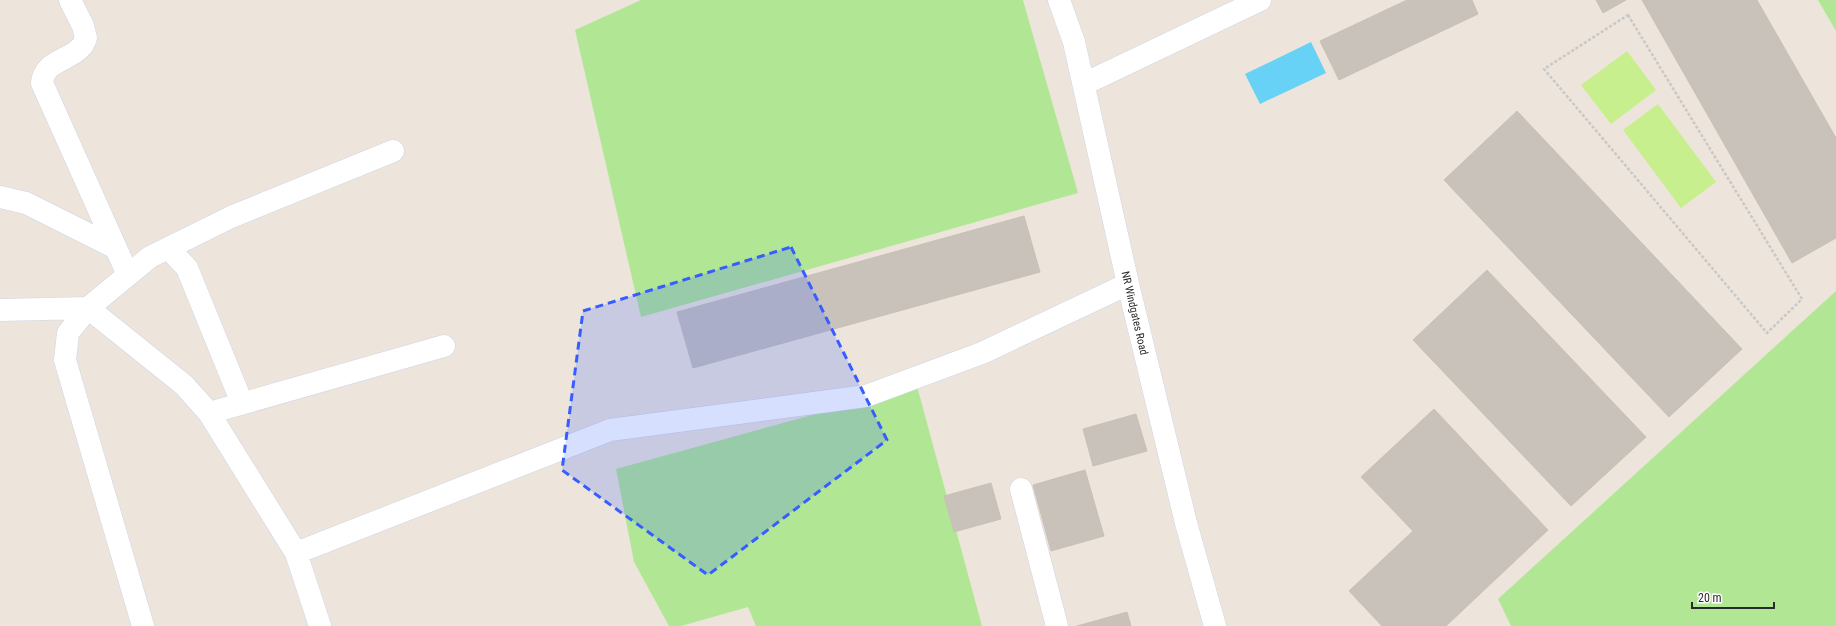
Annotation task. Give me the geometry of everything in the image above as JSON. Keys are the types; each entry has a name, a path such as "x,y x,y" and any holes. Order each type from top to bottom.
{"street":[{"path":"70,0 83,26 86,38 82,47 48,68 43,75 42,83 128,275"},
{"name":"NR Windgates Road","path":"1058,0 1074,42 1128,284 1186,522 1215,626"},
{"path":"1084,84 1260,0"},
{"path":"143,626 65,360 68,333 88,308 150,257 231,217 393,151"},
{"path":"0,197 26,203 116,248"},
{"path":"168,248 187,268 242,404"},
{"path":"296,553 610,430 866,396 982,353 1128,284"},
{"path":"0,310 88,308 184,385 209,413 296,553 320,626"},
{"path":"209,413 444,346"},
{"path":"1021,489 1057,626"}],"path":[{"path":"1628,15 1802,299 1767,333 1544,69 1628,15"}],"highlighted area":[{"path":"791,247 887,440 708,575 562,470 583,311"}],"green space":[{"path":"641,0 1023,0 1078,193 641,317 575,30"},
{"path":"1818,0 1836,0 1836,31"},
{"path":"1627,51 1656,90 1611,124 1581,85"},
{"path":"1658,104 1716,182 1681,208 1623,130"},
{"path":"1836,291 1836,626 1511,626 1498,599"},
{"path":"917,386 982,626 756,626 748,607 681,626 669,626 634,562 616,469"}],"water":[{"path":"1311,42 1326,73 1260,104 1245,74"}],"building":[{"path":"1407,0 1472,0 1478,14 1339,80 1320,41"},
{"path":"1596,0 1626,0 1603,13"},
{"path":"1642,0 1757,0 1836,138 1836,238 1792,263"},
{"path":"1517,111 1742,349 1669,417 1444,180"},
{"path":"1024,216 1040,272 693,368 677,312"},
{"path":"1487,270 1646,437 1571,506 1413,340"},
{"path":"1434,409 1548,530 1446,626 1382,626 1349,591 1413,531 1361,477"},
{"path":"1136,414 1147,451 1093,466 1083,429"},
{"path":"1085,470 1104,536 1051,551 1033,485"},
{"path":"991,483 1001,519 954,532 944,496"},
{"path":"1127,612 1131,626 1077,626"}]}
